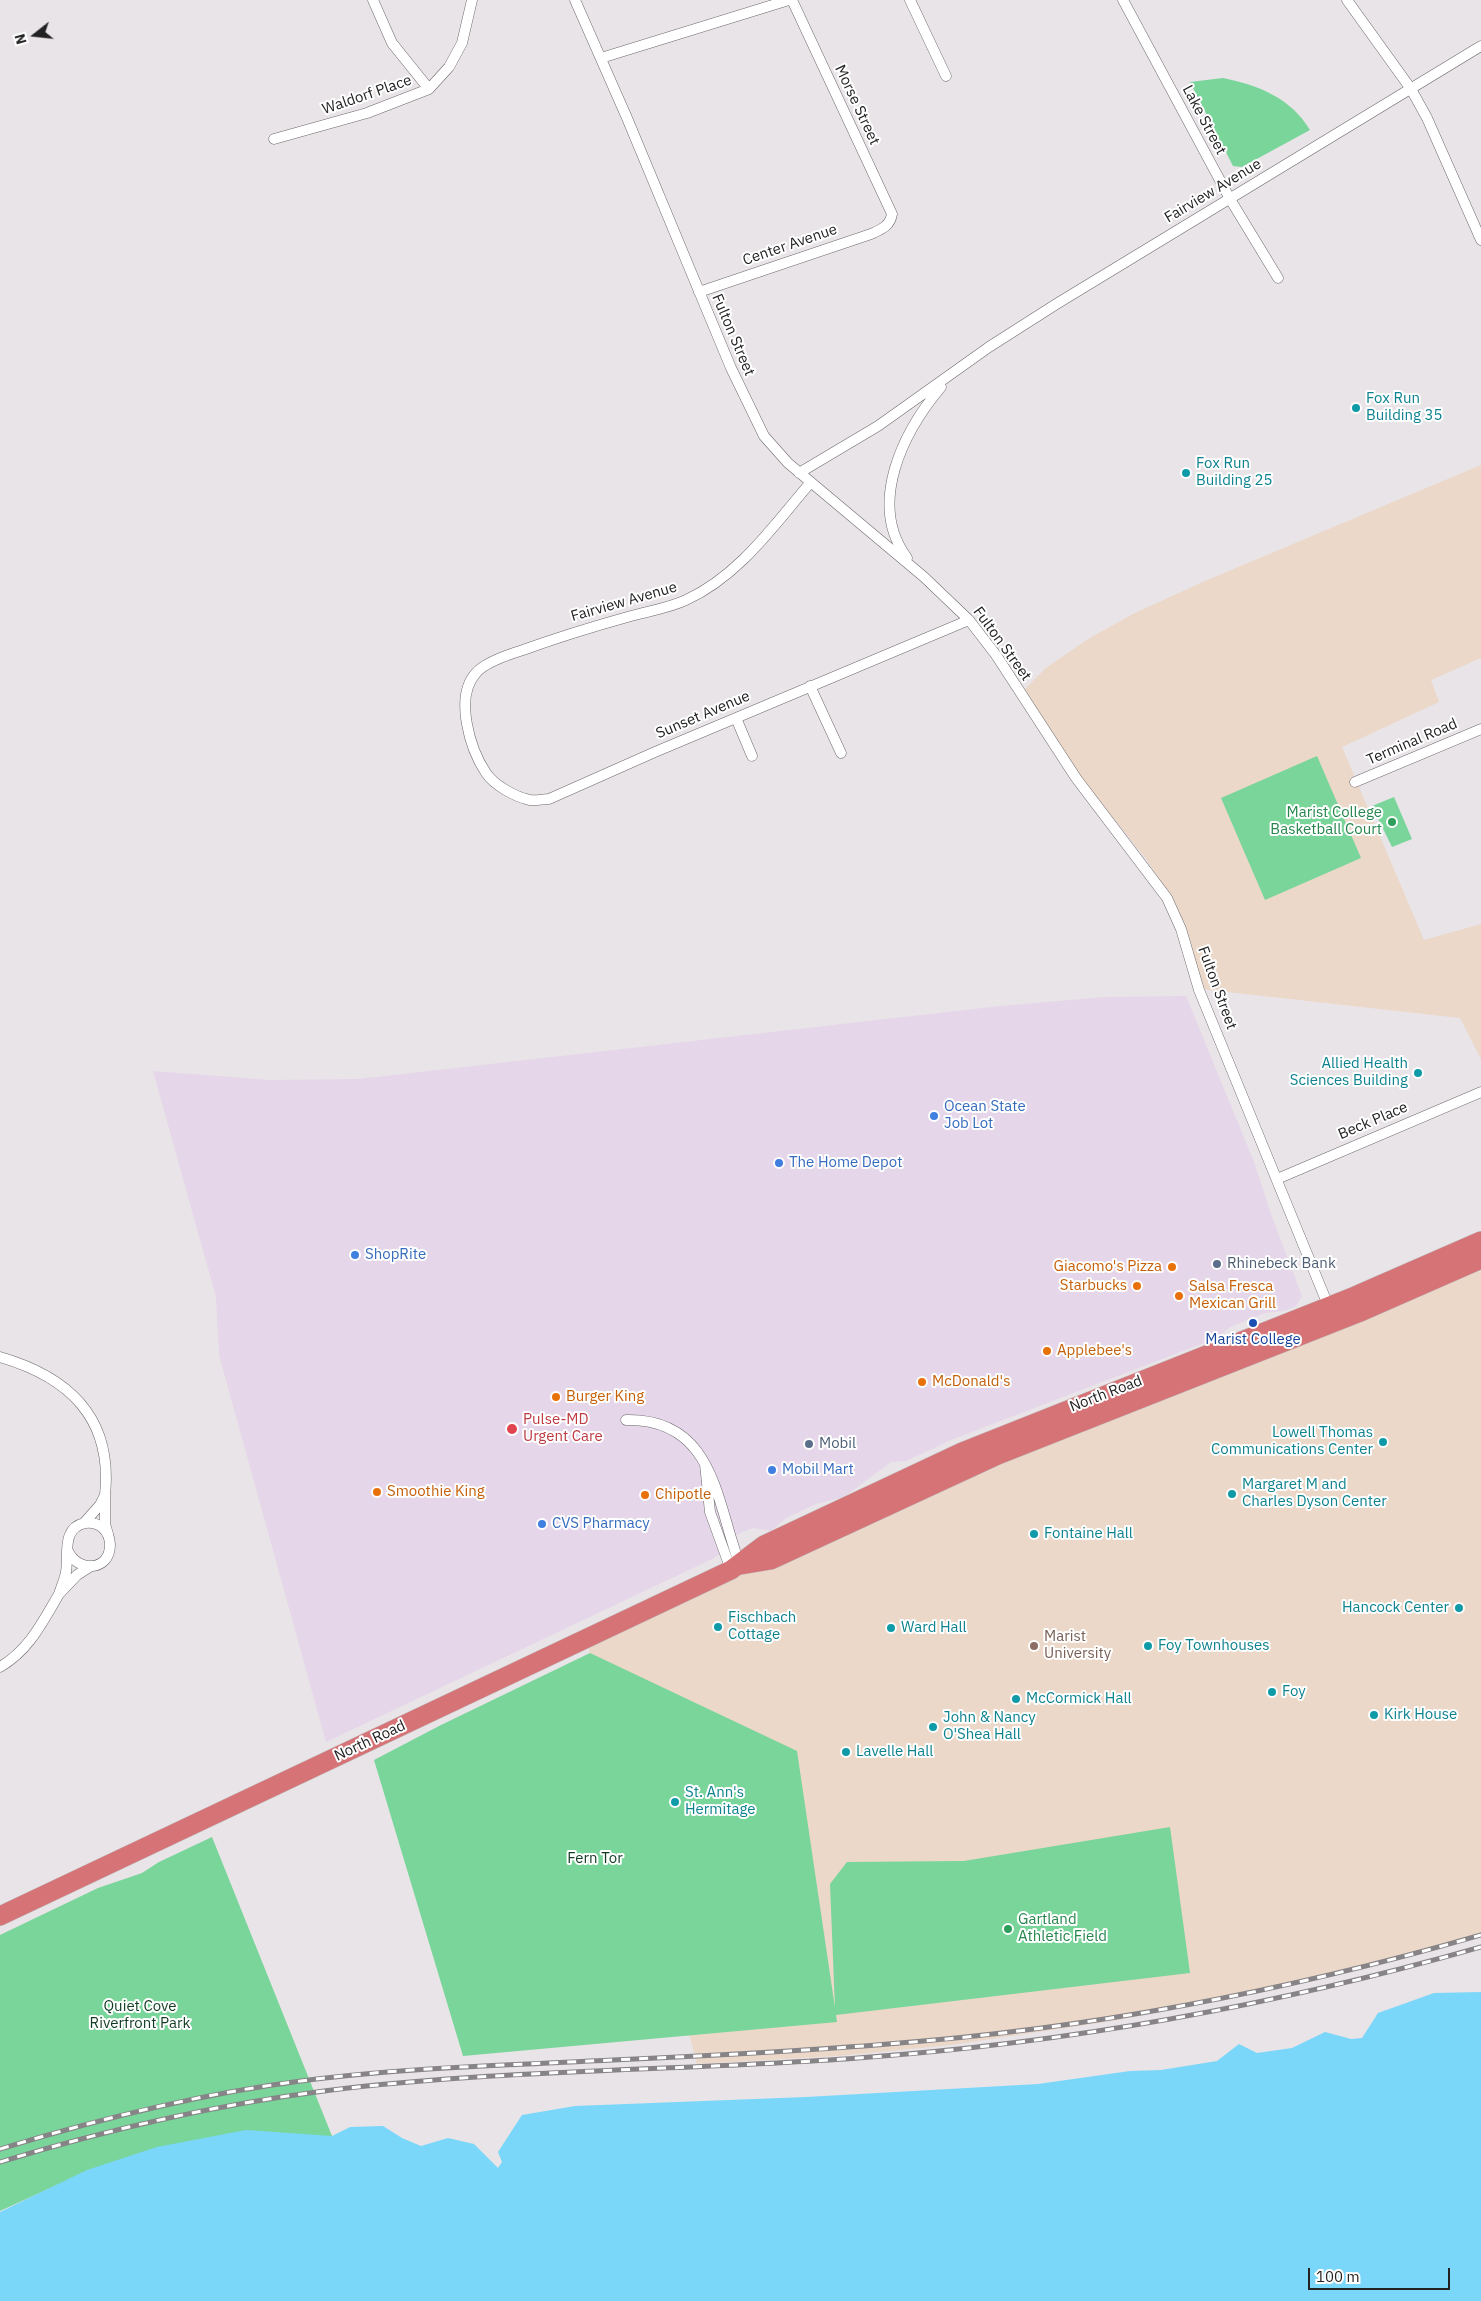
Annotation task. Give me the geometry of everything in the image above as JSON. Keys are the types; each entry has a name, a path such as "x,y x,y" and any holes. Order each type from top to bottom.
{"highway":[{"name":"North Road","path":"1331,1315 1481,1241"},
{"name":"North Road","path":"0,1916 736,1567 764,1545 946,1459 1042,1419 1331,1315 1481,1258"}],"street":[{"path":"373,0 392,43 429,89"},
{"name":"Waldorf Place","path":"274,139 367,113 429,89 448,67 462,43 472,0"},
{"name":"Fulton Street","path":"575,0 758,426 778,454 918,572 969,620 1000,661 1065,762 1152,875 1172,908 1199,990 1331,1315"},
{"path":"601,58 791,0"},
{"name":"Morse Street","path":"791,0 892,214 889,223"},
{"path":"910,0 946,76"},
{"name":"Lake Street","path":"1123,0 1230,199 1278,278"},
{"path":"1347,0 1411,89 1427,118 1481,240"},
{"name":"Fairview Avenue","path":"799,473 893,416 964,365 1099,278 1481,46"},
{"name":"Center Avenue","path":"699,292 871,234 889,223"},
{"name":"Fairview Avenue","path":"918,572 904,554 894,536 891,516 893,476 901,449 915,423 932,398 964,365"},
{"name":"Fairview Avenue","path":"471,741 466,722 466,704 470,682 476,672 503,657 572,633 684,601 714,585 752,551 811,482"},
{"name":"Sunset Avenue","path":"471,741 477,758 487,775 505,790 530,800 549,799 810,686 969,620"},
{"path":"810,686 841,753"},
{"path":"736,718 752,756"},
{"name":"Terminal Road","path":"1354,782 1481,729"},
{"name":"Beck Place","path":"1277,1179 1481,1092"},
{"path":"0,1357 30,1367 54,1379 81,1402 92,1420 100,1441 105,1468 105,1524 110,1549 103,1561 77,1575 59,1594"},
{"path":"626,1420 647,1421 670,1428 692,1445 713,1477 731,1540 736,1567"},
{"path":"84,1524 100,1505 105,1494"},
{"path":"0,1667 14,1658 30,1643 59,1594 66,1573 68,1537 77,1526 84,1524 98,1525 108,1535"},
{"path":"68,1551 77,1563 91,1566"}],"shaded area":[{"path":"1481,465 1481,658 1431,680 1439,702 1342,747 1424,940 1481,924 1481,1059 1460,1018 1201,989 1173,900 1146,859 1057,747 1022,692 1046,668 1088,639 1133,614 1205,581"},
{"path":"1186,996 1254,1162 1271,1214 1302,1296 1296,1306 1284,1311 1265,1313 1230,1327 1217,1338 951,1440 906,1461 891,1462 844,1497 816,1504 786,1518 771,1531 753,1528 726,1539 721,1553 712,1559 326,1742 219,1355 216,1297 153,1071 270,1080 359,1079 1000,1006 1106,997"},
{"name":"Marist University","path":"1481,1240 1481,1936 1285,1986 1118,2020 951,2045 838,2056 697,2064 586,1639"}],"green space":[{"path":"1223,78 1261,89 1283,101 1293,109 1310,130 1242,167 1233,166 1190,82"},
{"path":"1317,756 1361,858 1265,900 1221,798"},
{"name":"Marist College Basketball Court","path":"1394,797 1412,839 1392,847 1372,806"},
{"name":"Fern Tor","path":"590,1653 797,1751 835,2008 830,1884 847,1862 964,1861 1170,1827 1190,1973 836,2015 837,2022 463,2056 374,1760 441,1725"},
{"name":"Quiet Cove Riverfront Park","path":"212,1837 332,2136 57,2185 0,2211 0,1935 98,1888 142,1873 159,1862"}],"water":[{"path":"1481,1992 1481,2301 0,2301 0,2212 87,2170 157,2147 246,2130 332,2136 350,2127 383,2126 402,2138 421,2146 448,2138 474,2144 498,2168 502,2162 498,2152 522,2115 575,2106 806,2097 1038,2084 1130,2071 1161,2070 1217,2061 1239,2044 1257,2053 1292,2048 1325,2032 1351,2039 1362,2038 1378,2013 1434,1993"}],"railway":[{"path":"0,2149 112,2118 187,2100 263,2086 329,2078 442,2068 708,2056 843,2047 1038,2029 1188,2005 1262,1990 1335,1974 1481,1935"},
{"path":"0,2162 80,2139 201,2111 324,2091 457,2078 858,2058 937,2051 1094,2032 1173,2019 1328,1987 1481,1947"}],"place":[{"name":"Fox Run Building 35","path":"1356,408"},
{"name":"Fox Run Building 25","path":"1186,473"},
{"name":"Marist College Basketball Court","path":"1392,822"},
{"name":"Allied Health Sciences Building","path":"1418,1073"},
{"name":"Ocean State Job Lot","path":"934,1116"},
{"name":"The Home Depot","path":"779,1163"},
{"name":"ShopRite","path":"355,1255"},
{"name":"Rhinebeck Bank","path":"1217,1264"},
{"name":"Giacomo's Pizza","path":"1172,1267"},
{"name":"Starbucks","path":"1137,1286"},
{"name":"Salsa Fresca Mexican Grill","path":"1179,1296"},
{"name":"Marist College","path":"1253,1323"},
{"name":"Applebee's","path":"1047,1351"},
{"name":"McDonald's","path":"922,1382"},
{"name":"Burger King","path":"556,1397"},
{"name":"Pulse-MD Urgent Care","path":"512,1429"},
{"name":"Lowell Thomas Communications Center","path":"1383,1442"},
{"name":"Mobil","path":"809,1444"},
{"name":"Mobil Mart","path":"772,1470"},
{"name":"Smoothie King","path":"377,1492"},
{"name":"Margaret M and Charles Dyson Center","path":"1232,1494"},
{"name":"Chipotle","path":"645,1495"},
{"name":"CVS Pharmacy","path":"542,1524"},
{"name":"Fontaine Hall","path":"1034,1534"},
{"name":"Hancock Center","path":"1459,1608"},
{"name":"Fischbach Cottage","path":"718,1627"},
{"name":"Ward Hall","path":"891,1628"},
{"name":"Marist University","path":"1034,1646"},
{"name":"Foy Townhouses","path":"1148,1646"},
{"name":"Foy","path":"1272,1692"},
{"name":"McCormick Hall","path":"1016,1699"},
{"name":"Kirk House","path":"1374,1715"},
{"name":"John & Nancy O'Shea Hall","path":"933,1727"},
{"name":"Lavelle Hall","path":"846,1752"},
{"name":"St. Ann's Hermitage","path":"675,1802"},
{"name":"Gartland Athletic Field","path":"1008,1929"}]}
